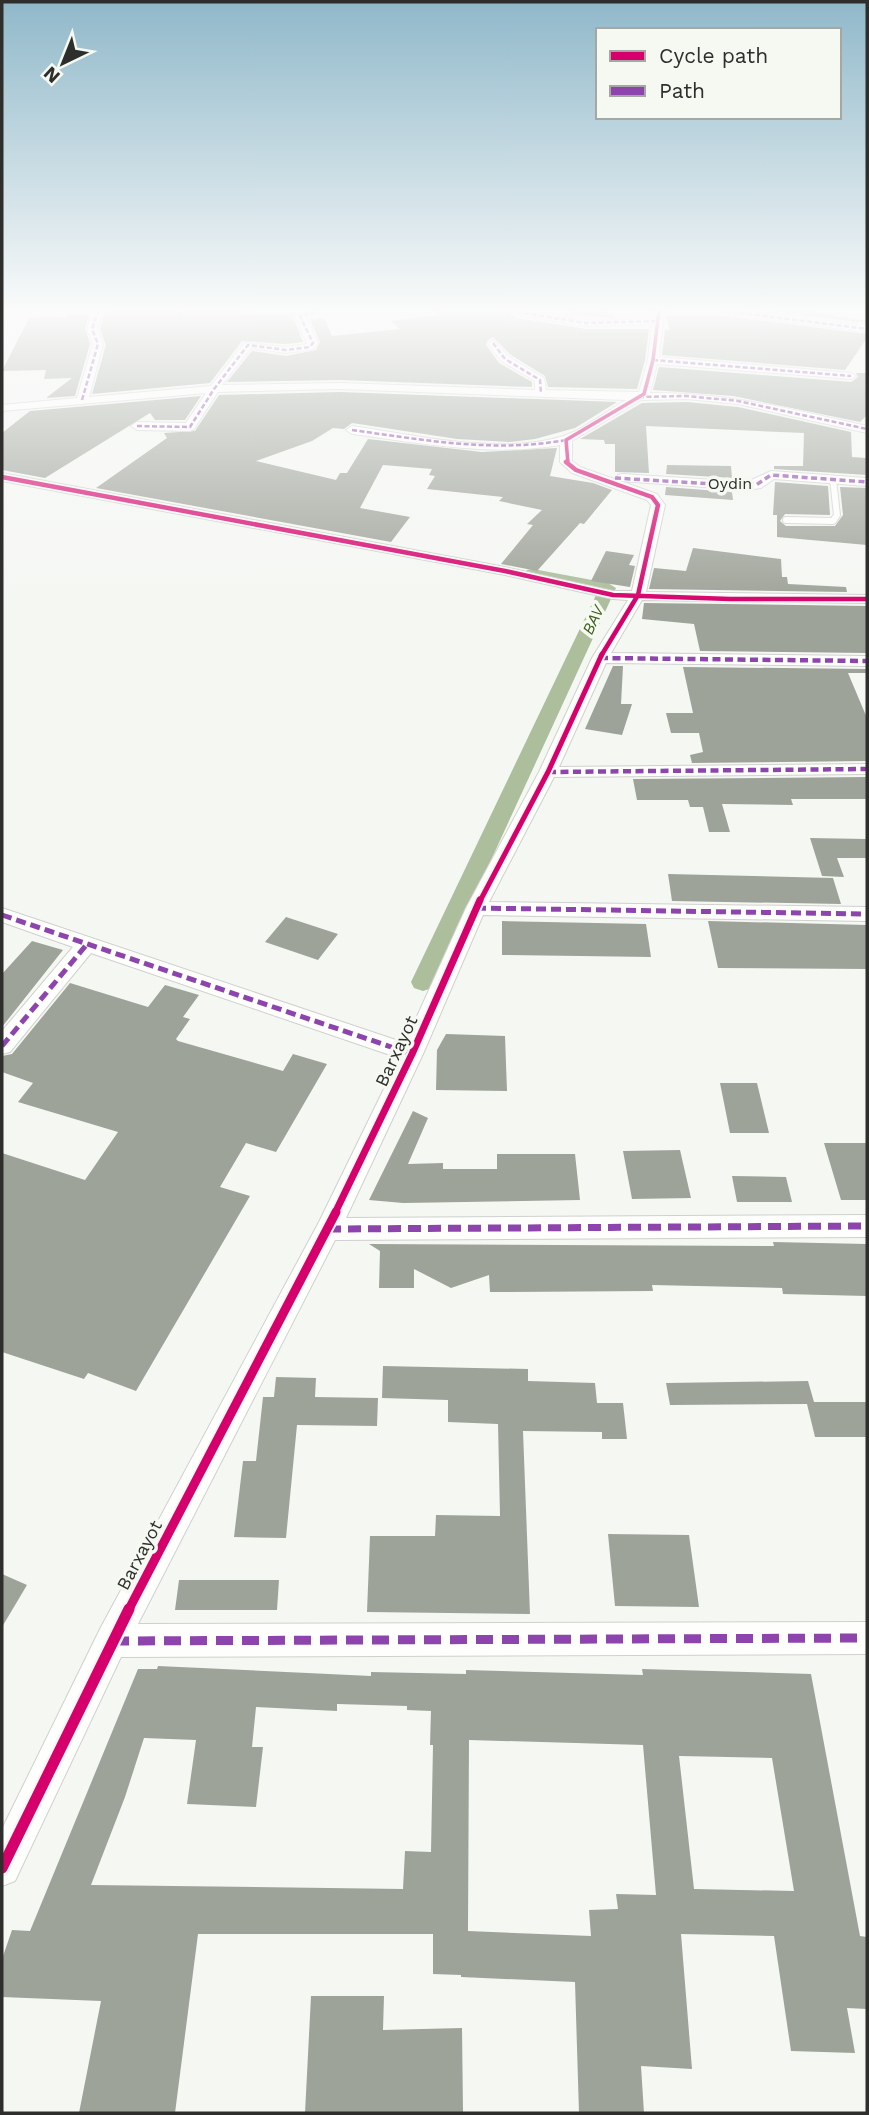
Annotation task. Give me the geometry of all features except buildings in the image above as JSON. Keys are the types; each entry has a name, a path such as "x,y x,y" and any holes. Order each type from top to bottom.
{"street":[{"path":"137,426 190,427 201,410"},
{"path":"352,430 463,444 528,446 566,440 615,410"},
{"path":"778,410 867,429"},
{"name":"Barxayot","path":"2,1868 112,1641 328,1229 412,1054 477,908 548,772 600,658 638,595 658,505 652,497 576,470 566,462 566,440"},
{"name":"Oydin","path":"589,476 747,486 756,485 771,475 867,482"},
{"path":"2,477 505,571 613,595 730,599 867,599"},
{"path":"600,658 867,661"},
{"path":"548,772 867,769"},
{"path":"477,908 867,914"},
{"path":"2,915 412,1054"},
{"path":"2,1046 88,943"},
{"path":"328,1229 867,1226"},
{"path":"112,1641 867,1638"}],"lane":[{"path":"786,520 833,521 837,515 833,479"}],"waterway":[{"name":"BAV","path":"423,982 608,588 533,574"}],"marked path":[{"path":"137,426 190,427 201,410"},
{"path":"778,410 867,429"},
{"path":"352,430 486,446 540,445 566,440"},
{"path":"615,478 747,486 756,485 771,475 867,482"},
{"path":"600,658 867,661"},
{"path":"548,772 867,769"},
{"path":"476,908 867,914"},
{"path":"2,915 412,1054"},
{"path":"2,1046 88,943"},
{"path":"328,1229 867,1226"},
{"path":"112,1641 867,1638"}],"cycle path":[{"path":"2,1868 112,1641 328,1229 412,1054 476,908 548,772 600,658 638,595 658,505 652,497 576,470 566,462 566,440 617,410"},
{"path":"2,477 505,571 613,595 730,599 867,599"}]}
